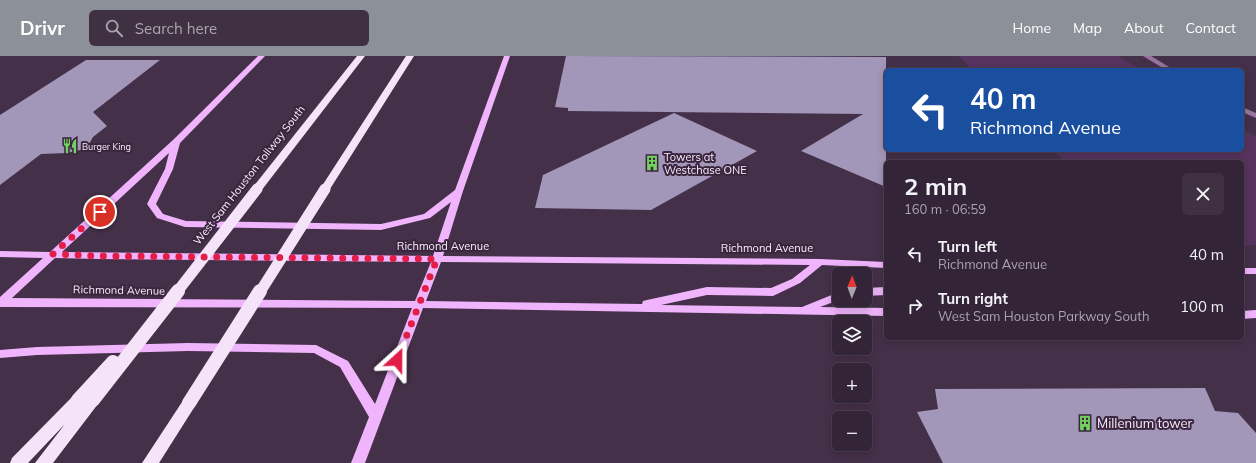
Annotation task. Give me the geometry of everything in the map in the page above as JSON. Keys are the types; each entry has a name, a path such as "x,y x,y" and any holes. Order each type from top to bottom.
{"highway":[{"name":"West Sam Houston Tollway South","path":"43,463 85,400 165,307 361,56"},
{"path":"150,463 410,56"},
{"path":"18,463 85,400"}],"main road":[{"path":"1,302 176,142 262,56"},
{"path":"358,463 437,259 459,191 507,56"},
{"path":"176,142 169,168 151,204 160,216 184,224 381,227 427,216 459,191"},
{"name":"Richmond Avenue","path":"0,254 820,262 884,265"},
{"path":"630,308 707,291 773,292 796,281 820,262"},
{"path":"1244,271 1256,271"},
{"path":"872,292 884,291"},
{"path":"801,310 832,299"},
{"name":"Richmond Avenue","path":"1,302 420,305 884,312"},
{"path":"1244,314 1256,314"},
{"path":"0,354 37,351 188,347 316,349 344,364 375,416"}],"street":[{"path":"1146,56 1167,68"},
{"path":"1244,110 1254,116"}],"shaded area":[{"path":"958,56 1118,56 1139,68 971,68"},
{"path":"1244,129 1256,137 1256,245 1244,246 1244,160 1063,160 1055,152 1244,152"}],"building":[{"path":"566,56 886,57 886,68 884,68 884,152 886,152 886,160 884,160 884,186 801,151 863,114 568,111 568,108 555,107"},
{"path":"86,60 160,60 93,112 107,126 93,137 89,144 80,150 67,153 41,154 0,185 0,115"},
{"name":"Towers at Westchase ONE","path":"674,113 757,151 651,210 535,208 543,175"},
{"name":"Millenium tower","path":"1205,388 1215,411 1238,413 1256,433 1256,463 943,463 917,412 938,409 935,389"}],"place":[{"name":"Burger King","path":"70,146"},
{"name":"Towers at Westchase ONE","path":"652,163"},
{"name":"Millenium tower","path":"1085,423"}],"route":[{"path":"100,212 53,254 99,256 437,259 406,341 397,360"}]}
